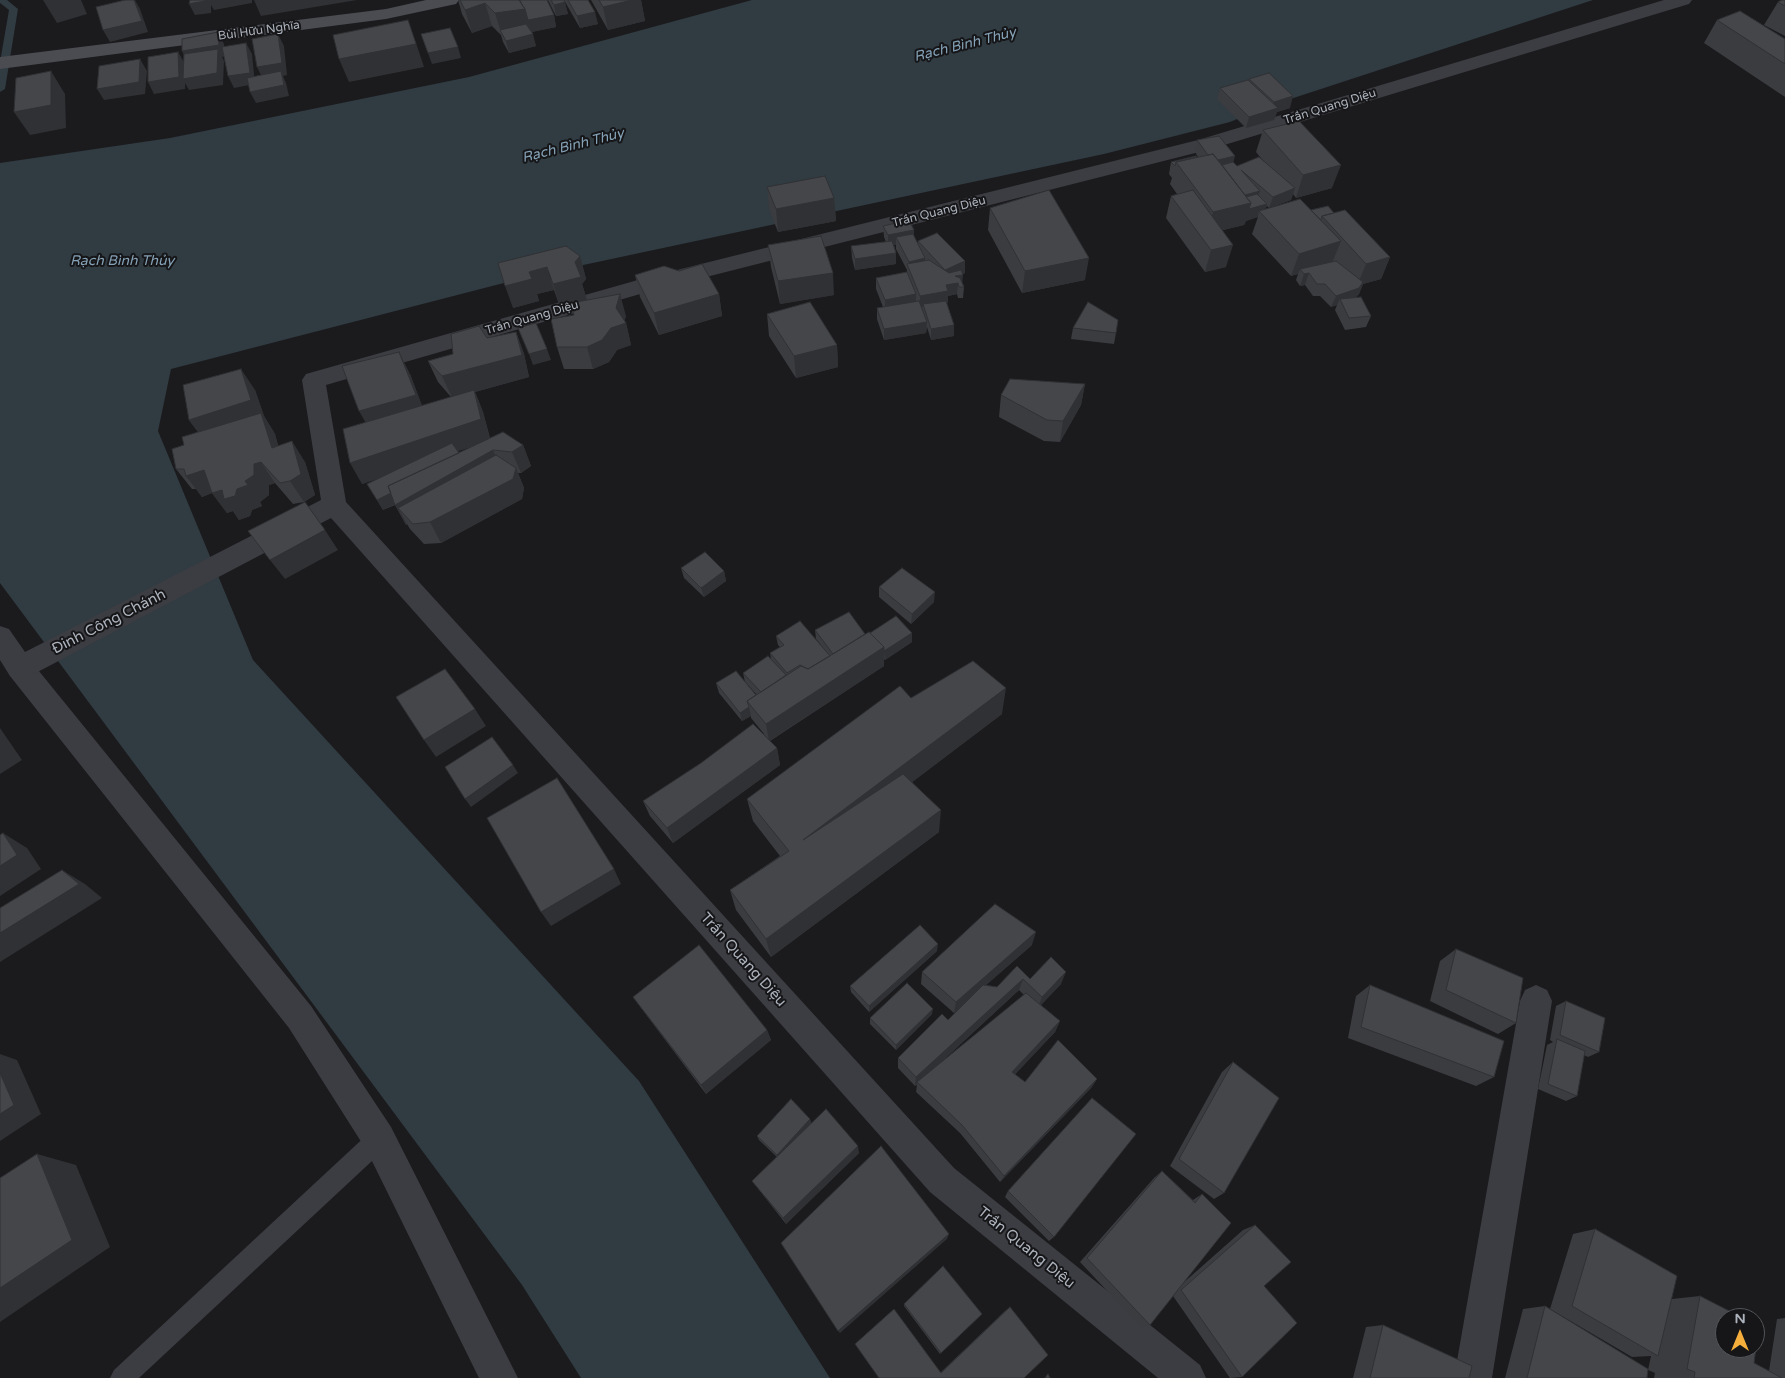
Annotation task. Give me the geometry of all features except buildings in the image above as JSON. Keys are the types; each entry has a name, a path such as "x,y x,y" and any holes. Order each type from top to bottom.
{"main road":[{"name":"Bùi Hữu Nghĩa","path":"0,63 386,14 450,0"}],"street":[{"name":"Trần Quang Diệu","path":"1186,1378 942,1180 334,505 314,380 645,285 1204,146 1683,0"},
{"name":"Đinh Công Chánh","path":"20,668 48,652 232,560 334,505"},
{"path":"0,636 20,668 300,1017 380,1139 499,1378"},
{"path":"1473,1378 1536,1001"}],"lane":[{"path":"122,1378 380,1139"}],"water":[{"name":"Rạch Bình Thủy","path":"752,0 1593,0 1266,107 1230,122 1104,154 527,277 171,369 158,431 253,660 639,1081 830,1378 581,1378 522,1285 0,583 0,163 170,138 469,77"}],"waterway":[{"path":"0,89 14,9 1,0"}]}
